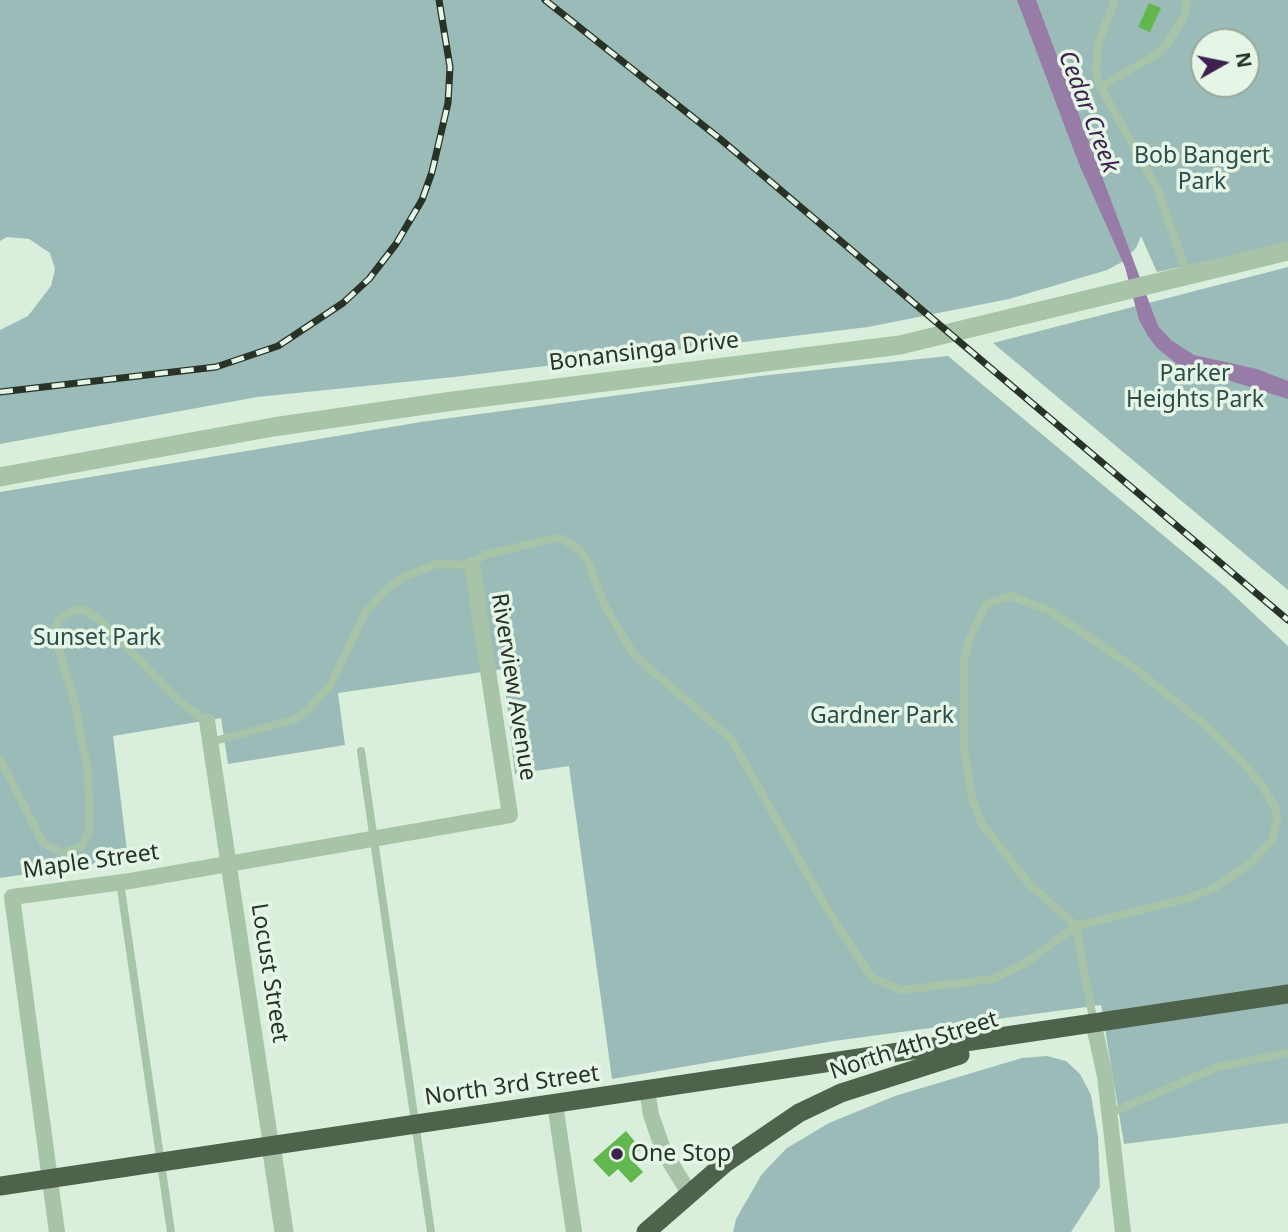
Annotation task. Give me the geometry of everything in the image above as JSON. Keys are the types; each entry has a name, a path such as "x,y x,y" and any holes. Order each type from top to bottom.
{"highway":[{"path":"1032,1035 1288,995"},
{"name":"North 3rd Street","path":"0,1186 1032,1035"},
{"name":"North 4th Street","path":"646,1232 689,1193 799,1113 841,1093 900,1072 1032,1035"}],"street":[{"name":"Bonansinga Drive","path":"0,477 156,446 314,421 900,345 1288,251"},
{"name":"Riverview Avenue","path":"472,565 510,816"},
{"name":"Locust Street","path":"207,720 284,1232"},
{"name":"Maple Street","path":"57,1232 12,897 120,882 510,816"},
{"path":"1094,1026 1105,1076 1124,1232"},
{"path":"648,1090 651,1115 664,1152 689,1193"},
{"path":"555,1104 575,1232"}],"lane":[{"path":"1115,0 1098,44 1096,70 1100,88 1158,190 1181,250 1188,277"},
{"path":"1100,88 1156,55 1167,44 1184,17 1187,0"},
{"path":"211,742 293,720 306,712 330,686 365,613 388,588 418,570 437,564 472,565 484,555 555,538 579,549 604,604 634,655 730,739 827,909 866,971 880,984 911,990 993,979 1027,962 1076,926 1186,899 1213,888 1239,872 1267,847 1275,831 1276,810 1266,792 1238,757 1181,704 1072,625 1019,597 1001,597 986,604 964,660 966,775 972,799 992,841 1029,884 1076,926 1094,1026"},
{"path":"0,759 43,844 63,853 82,846 90,829 88,773 75,704 54,632 59,619 75,610 84,610 100,620 180,702 207,720"},
{"path":"361,751 431,1232"},
{"path":"120,882 171,1232"},
{"path":"1108,1114 1218,1067 1288,1053"}],"green space":[{"name":"Bob Bangert Park","path":"0,0 1288,0 1288,244 1157,272 1141,236 1136,248 1122,262 1107,270 1009,299 868,327 454,377 257,397 0,444 0,330 28,316 51,286 55,269 50,253 29,239 7,237 0,241"},
{"name":"Parker Heights Park","path":"1288,267 1288,590 993,343"},
{"name":"Gardner Park","path":"948,356 1224,586 1288,646 1288,1123 1124,1144 1101,1005 834,1041 612,1079 569,766 515,774 503,669 338,693 345,745 228,764 221,718 113,736 128,859 0,878 0,492 421,422 760,376"},
{"path":"1047,1056 1066,1061 1080,1074 1091,1095 1098,1137 1100,1187 1071,1232 733,1232 736,1219 762,1174 787,1148 829,1123 895,1096 1022,1058"}],"shaded area":[{"path":"1017,0 1036,0 1158,326 1171,340 1194,355 1257,369 1288,381 1288,399 1177,364 1157,348 1148,336 1139,320 1125,267 1079,164"}],"building":[{"path":"1149,3 1161,8 1150,32 1138,27"},
{"name":"One Stop","path":"626,1131 641,1149 630,1158 643,1172 631,1183 618,1169 609,1177 593,1160"}],"railway":[{"path":"0,392 216,367 278,346 343,303 369,279 396,244 422,200 432,172 448,103 450,67 439,0"},
{"path":"545,0 719,138 1288,620"}],"place":[{"name":"One Stop","path":"617,1154"}],"water label":[{"name":"Cedar Creek","path":"1088,112"}],"park label":[{"name":"Sunset Park","path":"97,638"}]}
